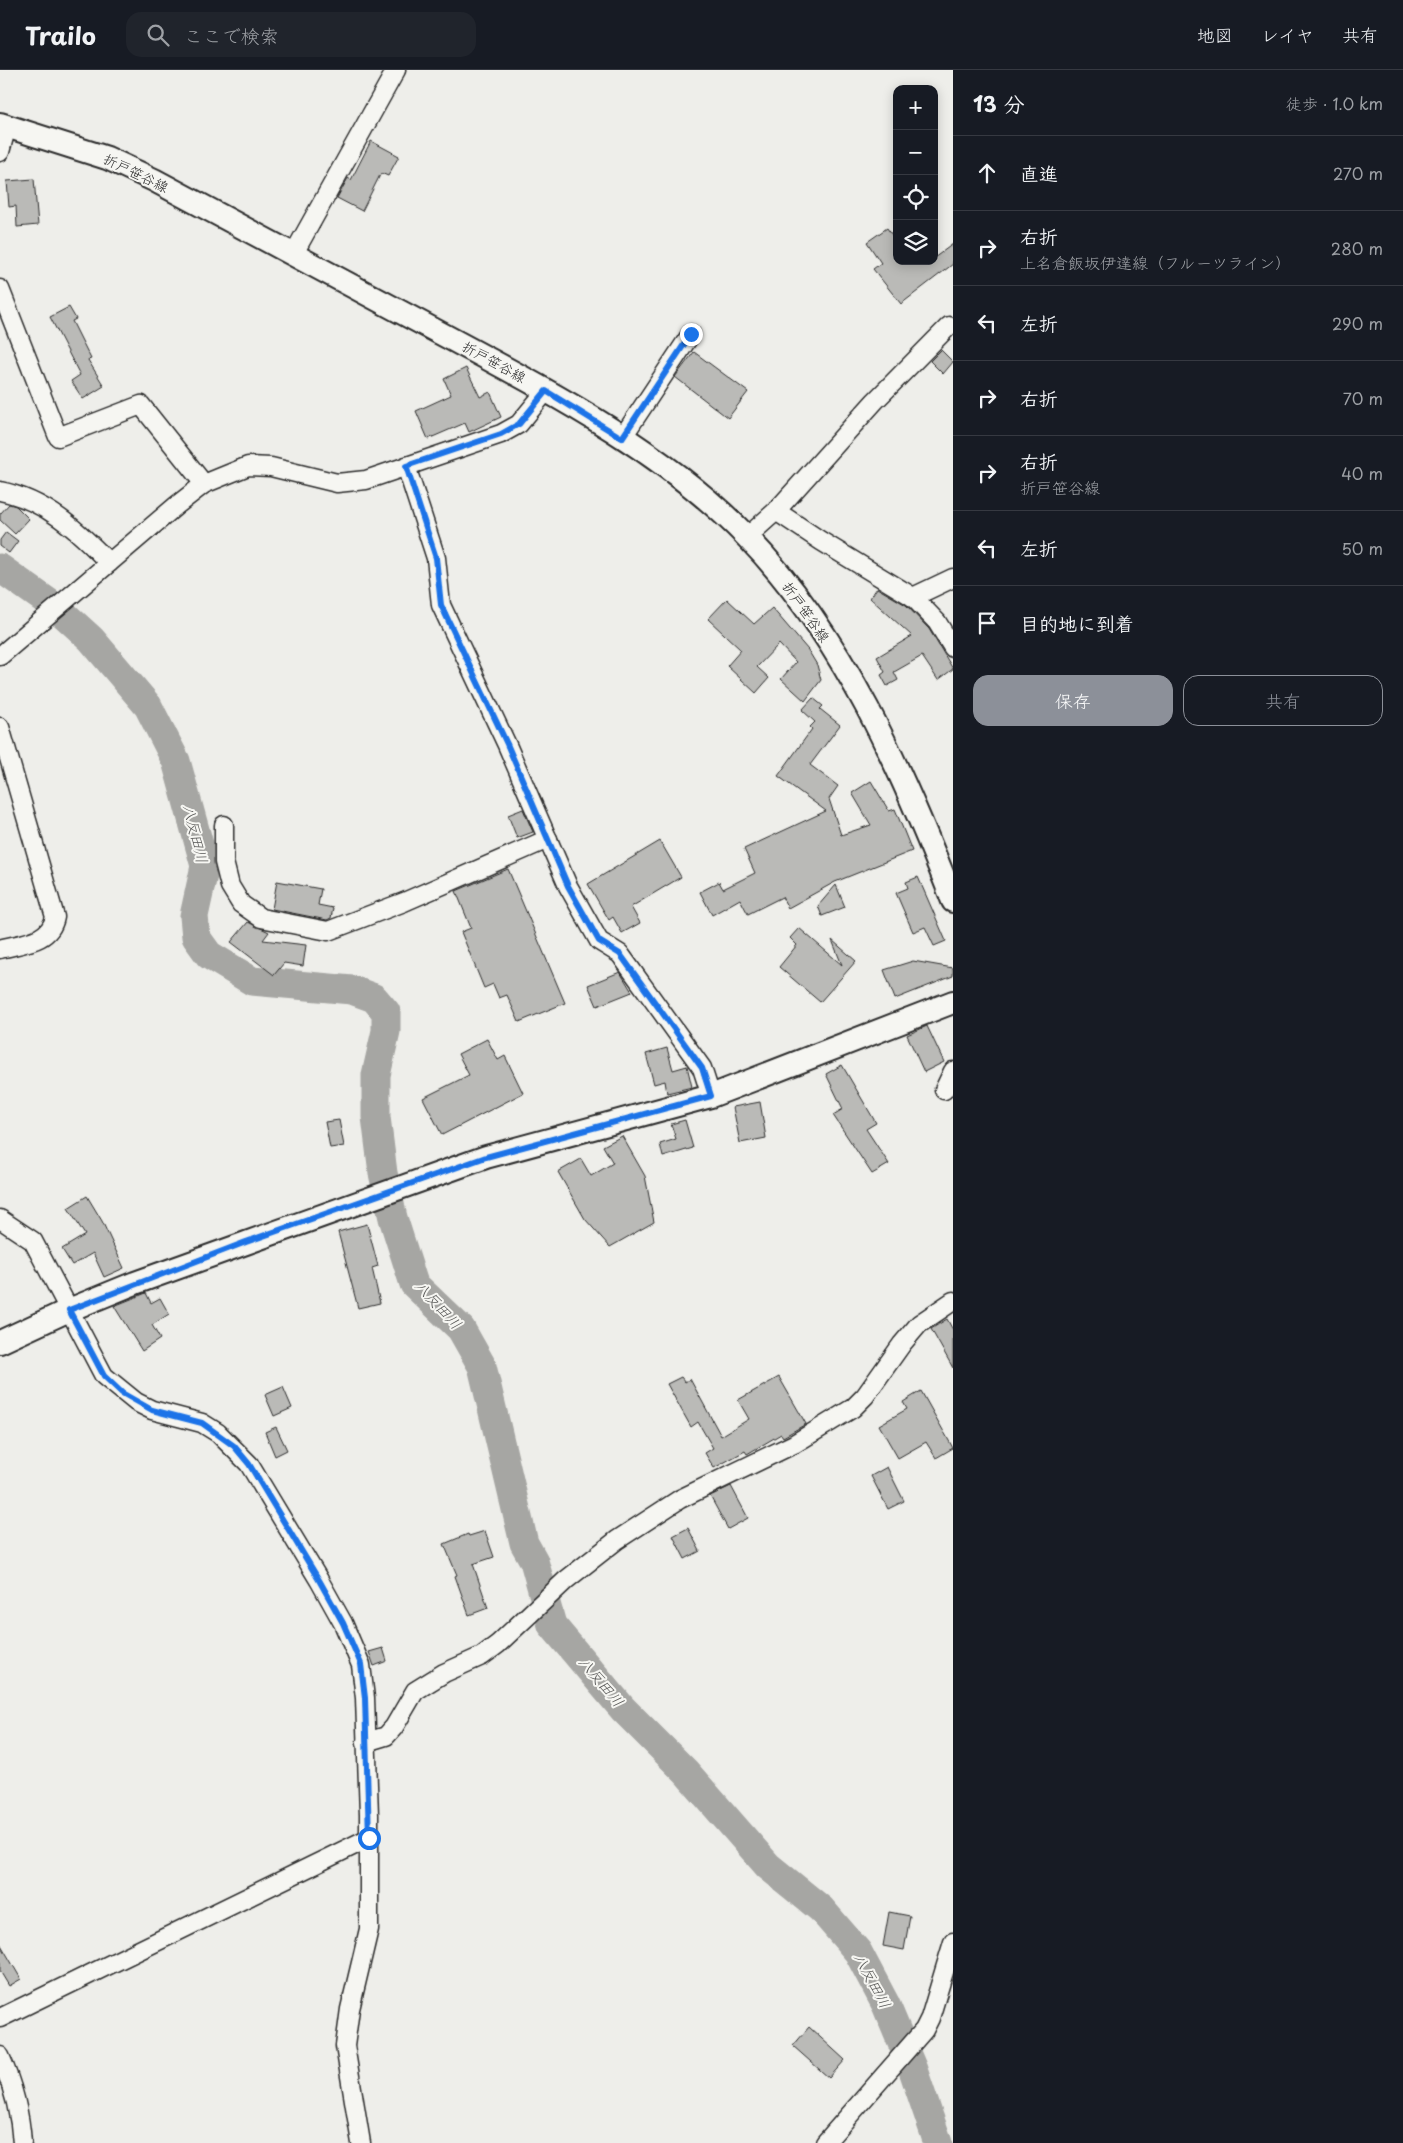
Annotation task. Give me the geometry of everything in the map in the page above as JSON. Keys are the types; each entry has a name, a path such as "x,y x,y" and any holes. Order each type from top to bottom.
{"main road":[{"name":"折戸笹谷線","path":"4,125 106,158 294,255 546,391 661,464 747,537 805,607 865,705 927,833 953,901"},
{"path":"0,1342 69,1310 135,1283 486,1157 711,1096 953,1002"}],"street":[{"path":"294,255 396,70"},
{"path":"0,152 4,125"},
{"path":"0,289 58,437 140,406 204,484"},
{"path":"747,537 776,511 875,402 949,326"},
{"path":"622,438 691,334"},
{"path":"0,656 109,562 204,484 248,466 271,467 337,483 366,480 501,434 519,424 546,391"},
{"path":"406,466 436,558 441,605 507,744 568,886 599,941 620,954 702,1068 711,1096"},
{"path":"0,490 18,494 42,506 78,530 109,562"},
{"path":"776,511 913,597 937,622 953,648"},
{"path":"913,597 953,578"},
{"path":"0,727 55,917 53,927 46,935 0,948"},
{"path":"224,825 224,862 230,886 241,904 261,918 328,931 404,902 548,839"},
{"path":"944,1090 953,1071"},
{"path":"0,1219 33,1241 104,1376 122,1393 152,1410 202,1423 228,1442 249,1464 319,1580 343,1623 361,1664 369,1838 369,1929 350,2009 345,2046 360,2143"},
{"path":"366,1742 386,1736 394,1727 415,1692 487,1652 594,1556 616,1540 680,1499 794,1444 853,1408 866,1396 902,1344 919,1324 953,1301"},
{"path":"0,2018 369,1838"},
{"path":"826,2143 889,2068 919,2036 930,2018 953,1942"},
{"path":"0,2056 10,2077 20,2113 22,2143"}],"building":[{"path":"371,141 399,156 388,176 381,173 362,211 337,198 348,178 351,180"},
{"path":"34,179 38,225 17,227 16,206 9,207 7,181"},
{"path":"887,228 893,236 893,265 938,265 938,255 953,244 953,264 901,304 873,269 881,263 867,242"},
{"path":"69,307 76,319 72,321 91,359 88,360 104,386 83,399 71,381 80,375 50,317"},
{"path":"941,350 953,362 943,374 930,361"},
{"path":"694,352 748,392 728,418 675,377"},
{"path":"466,368 480,397 490,392 501,417 469,432 465,423 428,439 416,411 451,395 444,379"},
{"path":"9,504 16,506 29,519 15,534 0,520 0,514"},
{"path":"6,532 18,541 9,553 0,546 0,540"},
{"path":"877,588 906,605 929,629 953,669 938,680 922,656 894,672 898,680 887,686 881,675 885,672 877,657 912,636 870,598"},
{"path":"727,599 754,624 772,608 808,650 817,665 821,680 805,701 781,679 796,662 779,644 757,667 769,678 756,693 727,666 741,650 708,619"},
{"path":"813,698 823,706 820,709 840,725 810,765 838,786 829,799 841,835 871,825 852,793 871,781 889,811 895,809 912,851 835,882 788,908 782,897 748,914 740,899 712,915 700,892 719,882 723,889 755,873 744,849 826,811 778,776 812,729 810,727 815,722 802,710"},
{"path":"523,809 533,832 517,838 508,815"},
{"path":"660,841 681,877 631,907 640,923 622,933 613,917 609,920 588,884"},
{"path":"508,869 565,1003 519,1022 507,995 499,998 493,984 484,988 461,932 471,928 456,891"},
{"path":"918,877 946,941 934,946 925,927 913,932 896,893 908,888 906,882"},
{"path":"277,881 321,889 318,905 333,908 331,918 327,920 272,909"},
{"path":"836,885 845,907 822,916 818,906"},
{"path":"248,922 269,932 263,940 306,945 303,966 284,963 274,975 231,942"},
{"path":"799,928 842,965 832,940 856,961 820,1002 779,967 797,945 790,938"},
{"path":"913,961 953,968 953,976 895,999 884,970"},
{"path":"620,972 632,992 597,1006 588,985"},
{"path":"927,1026 944,1062 924,1072 907,1035"},
{"path":"487,1039 498,1060 505,1056 523,1093 442,1135 423,1098 469,1075 458,1054"},
{"path":"667,1048 673,1070 687,1066 692,1087 667,1093 665,1081 654,1084 646,1054"},
{"path":"842,1065 876,1123 866,1129 889,1164 872,1174 833,1115 843,1109 826,1074"},
{"path":"760,1102 766,1138 740,1143 733,1107"},
{"path":"339,1120 344,1146 330,1148 325,1122"},
{"path":"685,1120 693,1148 663,1157 660,1144 676,1139 671,1124"},
{"path":"622,1136 645,1176 654,1222 610,1247 585,1219 558,1172 581,1159 591,1176 613,1163 603,1146"},
{"path":"87,1196 102,1221 124,1268 104,1277 93,1253 72,1265 62,1249 85,1235 68,1208"},
{"path":"367,1224 378,1266 372,1268 380,1303 358,1308 338,1232"},
{"path":"146,1293 151,1303 160,1298 169,1314 152,1325 160,1339 142,1351 114,1306"},
{"path":"947,1319 953,1330 953,1368 931,1329"},
{"path":"681,1377 685,1382 690,1379 721,1436 749,1419 738,1400 779,1377 806,1424 783,1437 781,1434 747,1454 745,1451 714,1468 705,1453 713,1448 698,1422 691,1427 667,1384"},
{"path":"283,1387 292,1408 274,1416 265,1395"},
{"path":"921,1391 953,1448 936,1458 926,1442 898,1458 879,1425 907,1409 903,1402"},
{"path":"276,1427 287,1450 275,1456 265,1432"},
{"path":"887,1467 904,1501 888,1509 871,1476"},
{"path":"731,1486 748,1518 728,1529 710,1496"},
{"path":"688,1528 700,1551 685,1559 673,1536"},
{"path":"485,1531 494,1557 473,1564 488,1608 469,1615 455,1576 457,1575 444,1544 468,1534 469,1536"},
{"path":"383,1648 387,1661 374,1666 369,1652"},
{"path":"889,1912 910,1916 904,1950 883,1946"},
{"path":"0,1943 21,1979 9,1986 0,1971"},
{"path":"809,2027 845,2060 829,2078 793,2046"}],"waterway":[{"name":"八反田川","path":"0,568 58,609 91,639 148,706 176,761 205,866 194,916 196,937 209,955 252,981 352,990 374,998 386,1012 386,1031 376,1075 376,1117 383,1173 393,1218 414,1284 461,1329 482,1366 524,1543 534,1561 552,1625 623,1709 686,1772 768,1866 821,1909 858,1952 886,2005 912,2067 938,2143"}],"route":[{"path":"369,1838 365,1698 361,1664 343,1623 319,1580 249,1464 234,1446 202,1423 152,1410 122,1393 104,1376 69,1310 135,1283 246,1242 398,1190 486,1157 711,1096 702,1068 620,954 599,941 568,886 507,744 441,605 436,558 406,466 501,434 519,424 531,412 546,391 622,438 691,334"}]}
